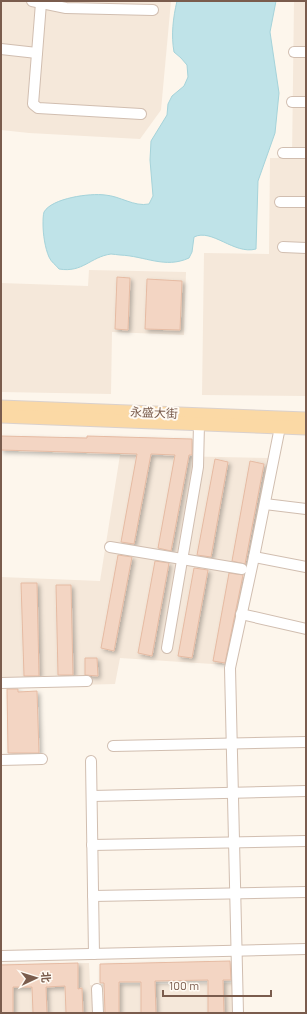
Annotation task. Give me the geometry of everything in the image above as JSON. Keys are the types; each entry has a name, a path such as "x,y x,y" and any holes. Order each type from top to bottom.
{"main road":[{"name":"永盛大街","path":"1,406 306,419"},
{"name":"永盛大街","path":"1,416 306,428"}],"street":[{"path":"141,114 38,108 33,104 37,53 36,2 66,8 153,10"},
{"path":"1,49 37,53"},
{"path":"294,52 306,52"},
{"path":"292,102 306,102"},
{"path":"284,153 306,153"},
{"path":"280,202 306,202"},
{"path":"284,248 306,248"},
{"path":"167,648 198,467 199,424"},
{"path":"238,1013 230,668 280,427"},
{"path":"265,504 306,510"},
{"path":"110,547 242,569"},
{"path":"254,557 306,567"},
{"path":"241,614 306,629"},
{"path":"1,683 87,681"},
{"path":"113,746 306,742"},
{"path":"1,760 42,759"},
{"path":"91,762 94,954"},
{"path":"92,796 306,791"},
{"path":"92,845 306,841"},
{"path":"93,896 306,892"},
{"path":"1,956 306,949"},
{"path":"97,989 98,1013"}],"shaded area":[{"path":"1,1 171,1 161,110 140,139 1,130"},
{"path":"294,1 306,1 306,396 202,395 204,253 269,254 270,158 292,158"},
{"path":"89,270 186,272 184,335 112,332 111,394 1,392 1,283 88,286"},
{"path":"120,455 270,458 228,665 120,658 115,684 1,687 1,577 100,581"},
{"path":"89,963 90,985 234,983 235,1013 1,1013 1,964"}],"water":[{"path":"177,1 276,1 270,32 279,93 275,133 258,181 256,249 248,250 240,248 216,238 201,235 194,237 192,252 189,258 180,261 163,262 111,254 97,258 74,269 59,269 50,259 44,241 43,215 48,207 63,200 90,195 111,196 143,205 149,204 153,196 150,160 151,141 167,115 168,104 172,96 184,86 188,77 187,65 174,52 173,26"}],"building":[{"path":"117,277 130,278 128,330 115,329"},
{"path":"147,279 182,281 180,330 145,329"},
{"path":"1,436 87,438 87,436 192,439 192,455 189,455 171,551 158,548 175,455 151,454 134,544 121,542 137,454 1,450"},
{"path":"215,459 228,462 211,557 197,555"},
{"path":"250,461 264,464 245,564 232,561"},
{"path":"118,555 132,557 114,651 101,648"},
{"path":"155,561 169,563 152,656 138,653"},
{"path":"194,568 208,570 192,658 178,656"},
{"path":"229,573 243,575 225,663 213,661"},
{"path":"21,583 37,583 39,676 24,676"},
{"path":"56,585 71,585 73,675 58,675"},
{"path":"85,658 97,658 98,676 85,675"},
{"path":"7,689 18,689 18,692 37,691 39,753 8,753"},
{"path":"230,961 231,980 223,980 224,1013 208,1013 208,980 155,981 156,1013 141,1013 141,982 119,982 119,1013 105,1013 104,983 100,983 100,964"},
{"path":"78,963 78,989 82,988 83,1013 66,1013 65,986 46,987 47,1013 33,1013 32,987 13,987 13,1013 1,1013 1,965"}]}
